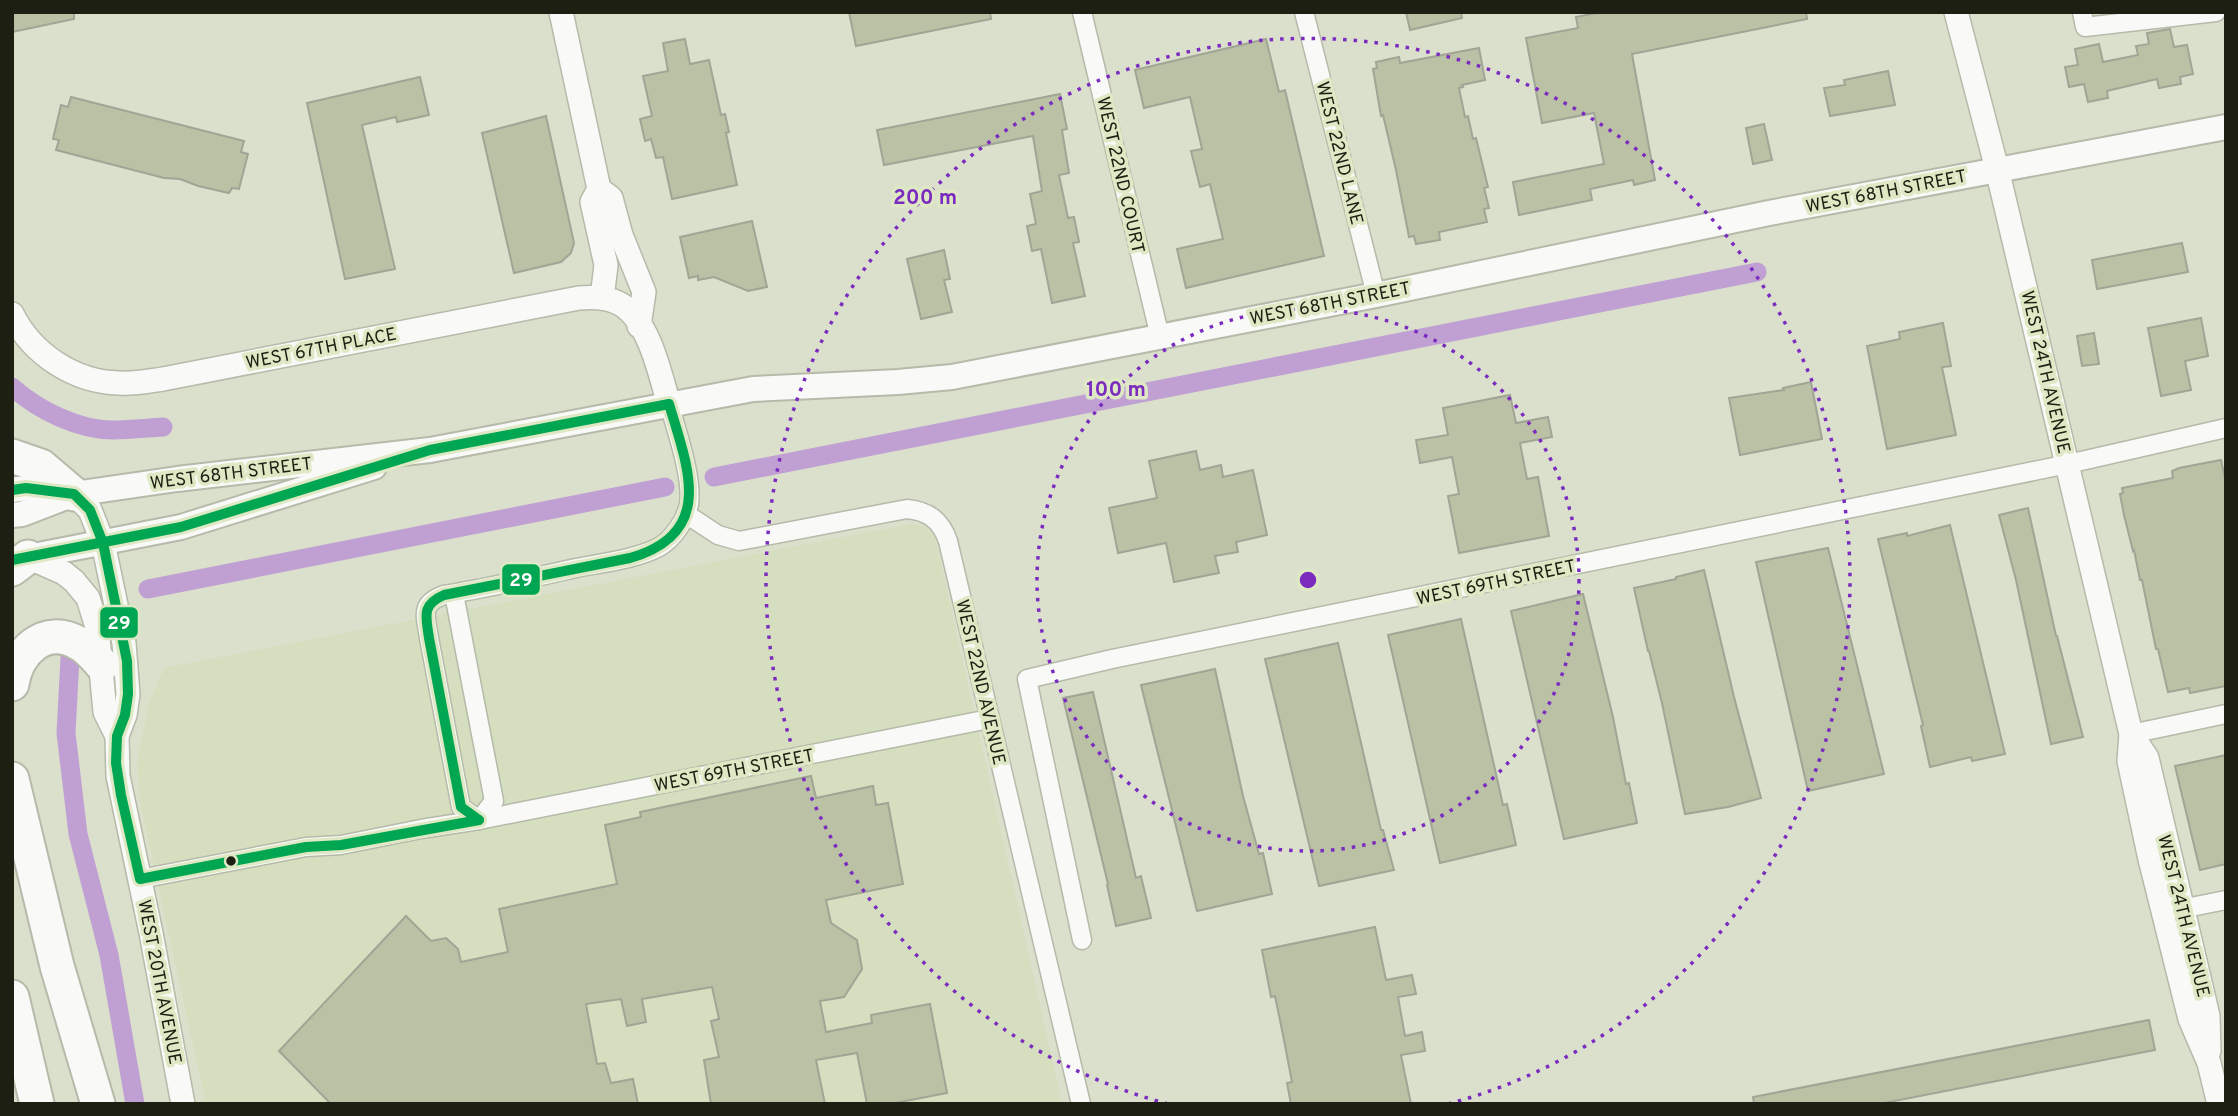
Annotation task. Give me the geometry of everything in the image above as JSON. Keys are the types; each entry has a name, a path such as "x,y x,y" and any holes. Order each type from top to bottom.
{"highway":[{"path":"12,456 41,466 74,494"},
{"path":"12,684 16,666 23,653 34,644 50,638 76,642 85,647 102,665"},
{"path":"12,779 57,966 98,1104"},
{"path":"12,997 37,1104"}],"main road":[{"name":"WEST 68TH STREET","path":"12,515 22,514 74,494 177,479 430,450 669,404 776,387 898,383 952,377 1376,295 1769,213 2226,127"},
{"name":"WEST 68TH STREET","path":"18,562 181,527 430,450"},
{"name":"WEST 68TH STREET","path":"12,490 26,488 74,494"}],"street":[{"path":"454,594 494,801 479,820 461,807 425,613 430,601 444,595 647,552 669,539 686,514 689,499 685,461 654,355 639,326 624,306 602,298 606,265 592,202 599,190 561,12"},
{"name":"WEST 22ND COURT","path":"1082,12 1160,337"},
{"name":"WEST 22ND LANE","path":"1304,12 1376,295"},
{"name":"WEST 24TH AVENUE","path":"1956,12 1997,169 2131,734 2147,758 2168,855 2173,910 2208,1016 2217,1083"},
{"path":"2084,20 2217,12"},
{"path":"599,190 611,198 621,235 644,292 639,326"},
{"name":"WEST 67TH PLACE","path":"12,314 27,338 46,355 72,372 90,379 120,383 139,382 579,298 602,298"},
{"name":"WEST 69TH STREET","path":"1082,940 1027,679 1112,659 2068,464 2226,428"},
{"name":"WEST 20TH AVENUE","path":"74,494 90,510 103,543 124,643 129,682 125,715 117,736 118,776 183,1104"},
{"name":"WEST 22ND AVENUE","path":"686,514 718,536 738,541 907,509 927,513 940,524 948,541 1081,1104"},
{"name":"WEST 20TH AVENUE","path":"18,562 64,573 88,598 97,626 105,712 117,736"},
{"path":"2131,734 2226,714"},
{"name":"WEST 69TH STREET","path":"140,878 306,847 341,845 479,820 989,719"},
{"path":"2173,910 2226,900"}],"shaded area":[{"path":"911,524 926,527 935,537 1062,1104 206,1104 140,802 137,761 149,704 164,668"}],"building":[{"path":"12,12 74,12 74,19 12,32"},
{"path":"849,12 990,12 991,19 856,46"},
{"path":"1406,12 1461,12 1462,18 1410,30"},
{"path":"1601,12 1806,12 1807,19 1632,54 1655,180 1634,185 1633,180 1590,189 1592,200 1519,215 1513,182 1604,164 1594,113 1542,123 1526,38 1578,28 1576,17"},
{"path":"2170,29 2174,47 2187,45 2193,74 2180,77 2181,84 2159,88 2157,79 2107,91 2108,98 2088,102 2084,84 2069,87 2065,67 2078,65 2075,49 2099,44 2103,62 2138,55 2136,46 2149,44 2147,33"},
{"path":"685,39 690,64 709,60 721,115 725,114 729,132 726,133 737,185 672,199 663,157 656,158 651,139 645,141 640,119 652,116 643,76 668,71 663,43"},
{"path":"1266,39 1279,92 1285,90 1324,256 1186,288 1177,249 1223,239 1210,184 1200,187 1191,151 1202,149 1190,97 1144,108 1135,70"},
{"path":"1479,48 1485,80 1459,88 1465,117 1468,116 1473,139 1476,138 1488,187 1484,188 1489,208 1484,209 1487,222 1439,232 1440,240 1416,244 1414,236 1409,237 1373,69 1377,68 1376,62 1399,57 1400,63"},
{"path":"1888,71 1895,105 1830,116 1824,88 1845,85 1844,80"},
{"path":"420,77 429,115 397,122 396,117 362,125 395,269 345,279 307,103"},
{"path":"1060,94 1067,129 1062,130 1069,173 1059,175 1068,218 1074,217 1079,242 1073,243 1085,296 1052,303 1041,249 1032,251 1027,226 1036,224 1030,194 1042,191 1033,136 884,165 877,130"},
{"path":"71,97 244,141 241,152 248,154 239,189 232,188 229,193 56,150 59,140 53,139 61,105 68,107"},
{"path":"546,116 574,243 571,253 561,262 514,273 482,133"},
{"path":"1764,124 1772,160 1753,164 1746,128"},
{"path":"752,221 767,287 748,291 714,277 698,280 698,276 689,278 680,237"},
{"path":"2182,243 2188,272 2097,289 2092,260"},
{"path":"944,250 950,279 944,280 952,312 921,319 907,259"},
{"path":"2201,318 2208,356 2185,361 2191,390 2161,396 2148,328"},
{"path":"1943,323 1951,366 1942,367 1956,435 1887,449 1867,346 1900,339 1899,332"},
{"path":"2094,333 2099,364 2082,366 2077,336"},
{"path":"1811,382 1822,439 1740,455 1729,398 1784,390 1783,388"},
{"path":"1510,395 1516,423 1548,417 1552,437 1520,443 1527,479 1538,477 1549,536 1459,553 1448,496 1459,494 1452,457 1420,463 1416,440 1448,435 1443,408"},
{"path":"1196,451 1200,470 1221,465 1223,477 1253,470 1267,535 1236,542 1238,552 1215,556 1219,573 1174,582 1166,543 1118,553 1109,508 1157,498 1149,461"},
{"path":"2221,460 2226,482 2226,686 2190,693 2189,688 2168,692 2120,494 2123,493 2122,488 2173,478 2172,471 2179,468"},
{"path":"2028,508 2056,636 2083,737 2051,744 2016,580 1999,515"},
{"path":"1950,525 2005,754 1972,761 1971,757 1930,767 1921,726 1923,725 1878,539 1907,533 1907,536"},
{"path":"1828,548 1884,774 1808,791 1756,562"},
{"path":"1704,570 1761,798 1685,814 1634,588"},
{"path":"1583,594 1637,823 1564,839 1511,611"},
{"path":"1461,619 1503,805 1507,804 1516,845 1440,863 1388,635"},
{"path":"1338,643 1381,830 1394,870 1319,886 1265,659"},
{"path":"1215,669 1243,796 1259,854 1263,853 1272,894 1197,911 1141,685"},
{"path":"1093,692 1136,878 1141,876 1151,918 1116,926 1063,698"},
{"path":"2226,755 2226,864 2200,870 2175,766"},
{"path":"811,776 816,798 873,786 876,805 888,803 903,884 826,900 831,923 857,940 862,969 844,997 820,1001 826,1032 872,1023 871,1015 930,1004 947,1093 890,1104 867,1104 857,1053 816,1060 825,1104 711,1104 704,1060 719,1057 711,1021 719,1019 712,987 642,999 646,1022 627,1026 621,999 586,1004 597,1064 605,1063 611,1083 633,1079 638,1104 331,1104 279,1051 406,916 431,941 446,938 458,949 461,962 508,952 499,909 617,884 605,825 641,817 640,812"},
{"path":"1375,927 1386,980 1412,975 1416,994 1398,997 1405,1036 1422,1032 1425,1051 1401,1055 1411,1104 1291,1104 1287,1083 1292,1082 1275,996 1271,997 1262,950"},
{"path":"2149,1020 2155,1050 1879,1104 1754,1104 1753,1097"}],"waterway":[{"path":"714,477 1757,272"},
{"path":"12,387 46,411 86,427 113,430 163,427"},
{"path":"148,589 665,487"},
{"path":"70,658 66,733 78,834 109,955 135,1104"}],"transit line":[{"name":"29","path":"12,560 181,527 430,450 669,404 688,474 689,496 685,515 675,532 657,547 630,558 444,595 428,607 426,617 429,638 461,807 479,820"},
{"name":"29","path":"12,490 26,488 74,494 90,510 103,543 127,661 128,694 125,715 117,736 116,763 140,879 306,847 341,845 479,820"}]}
